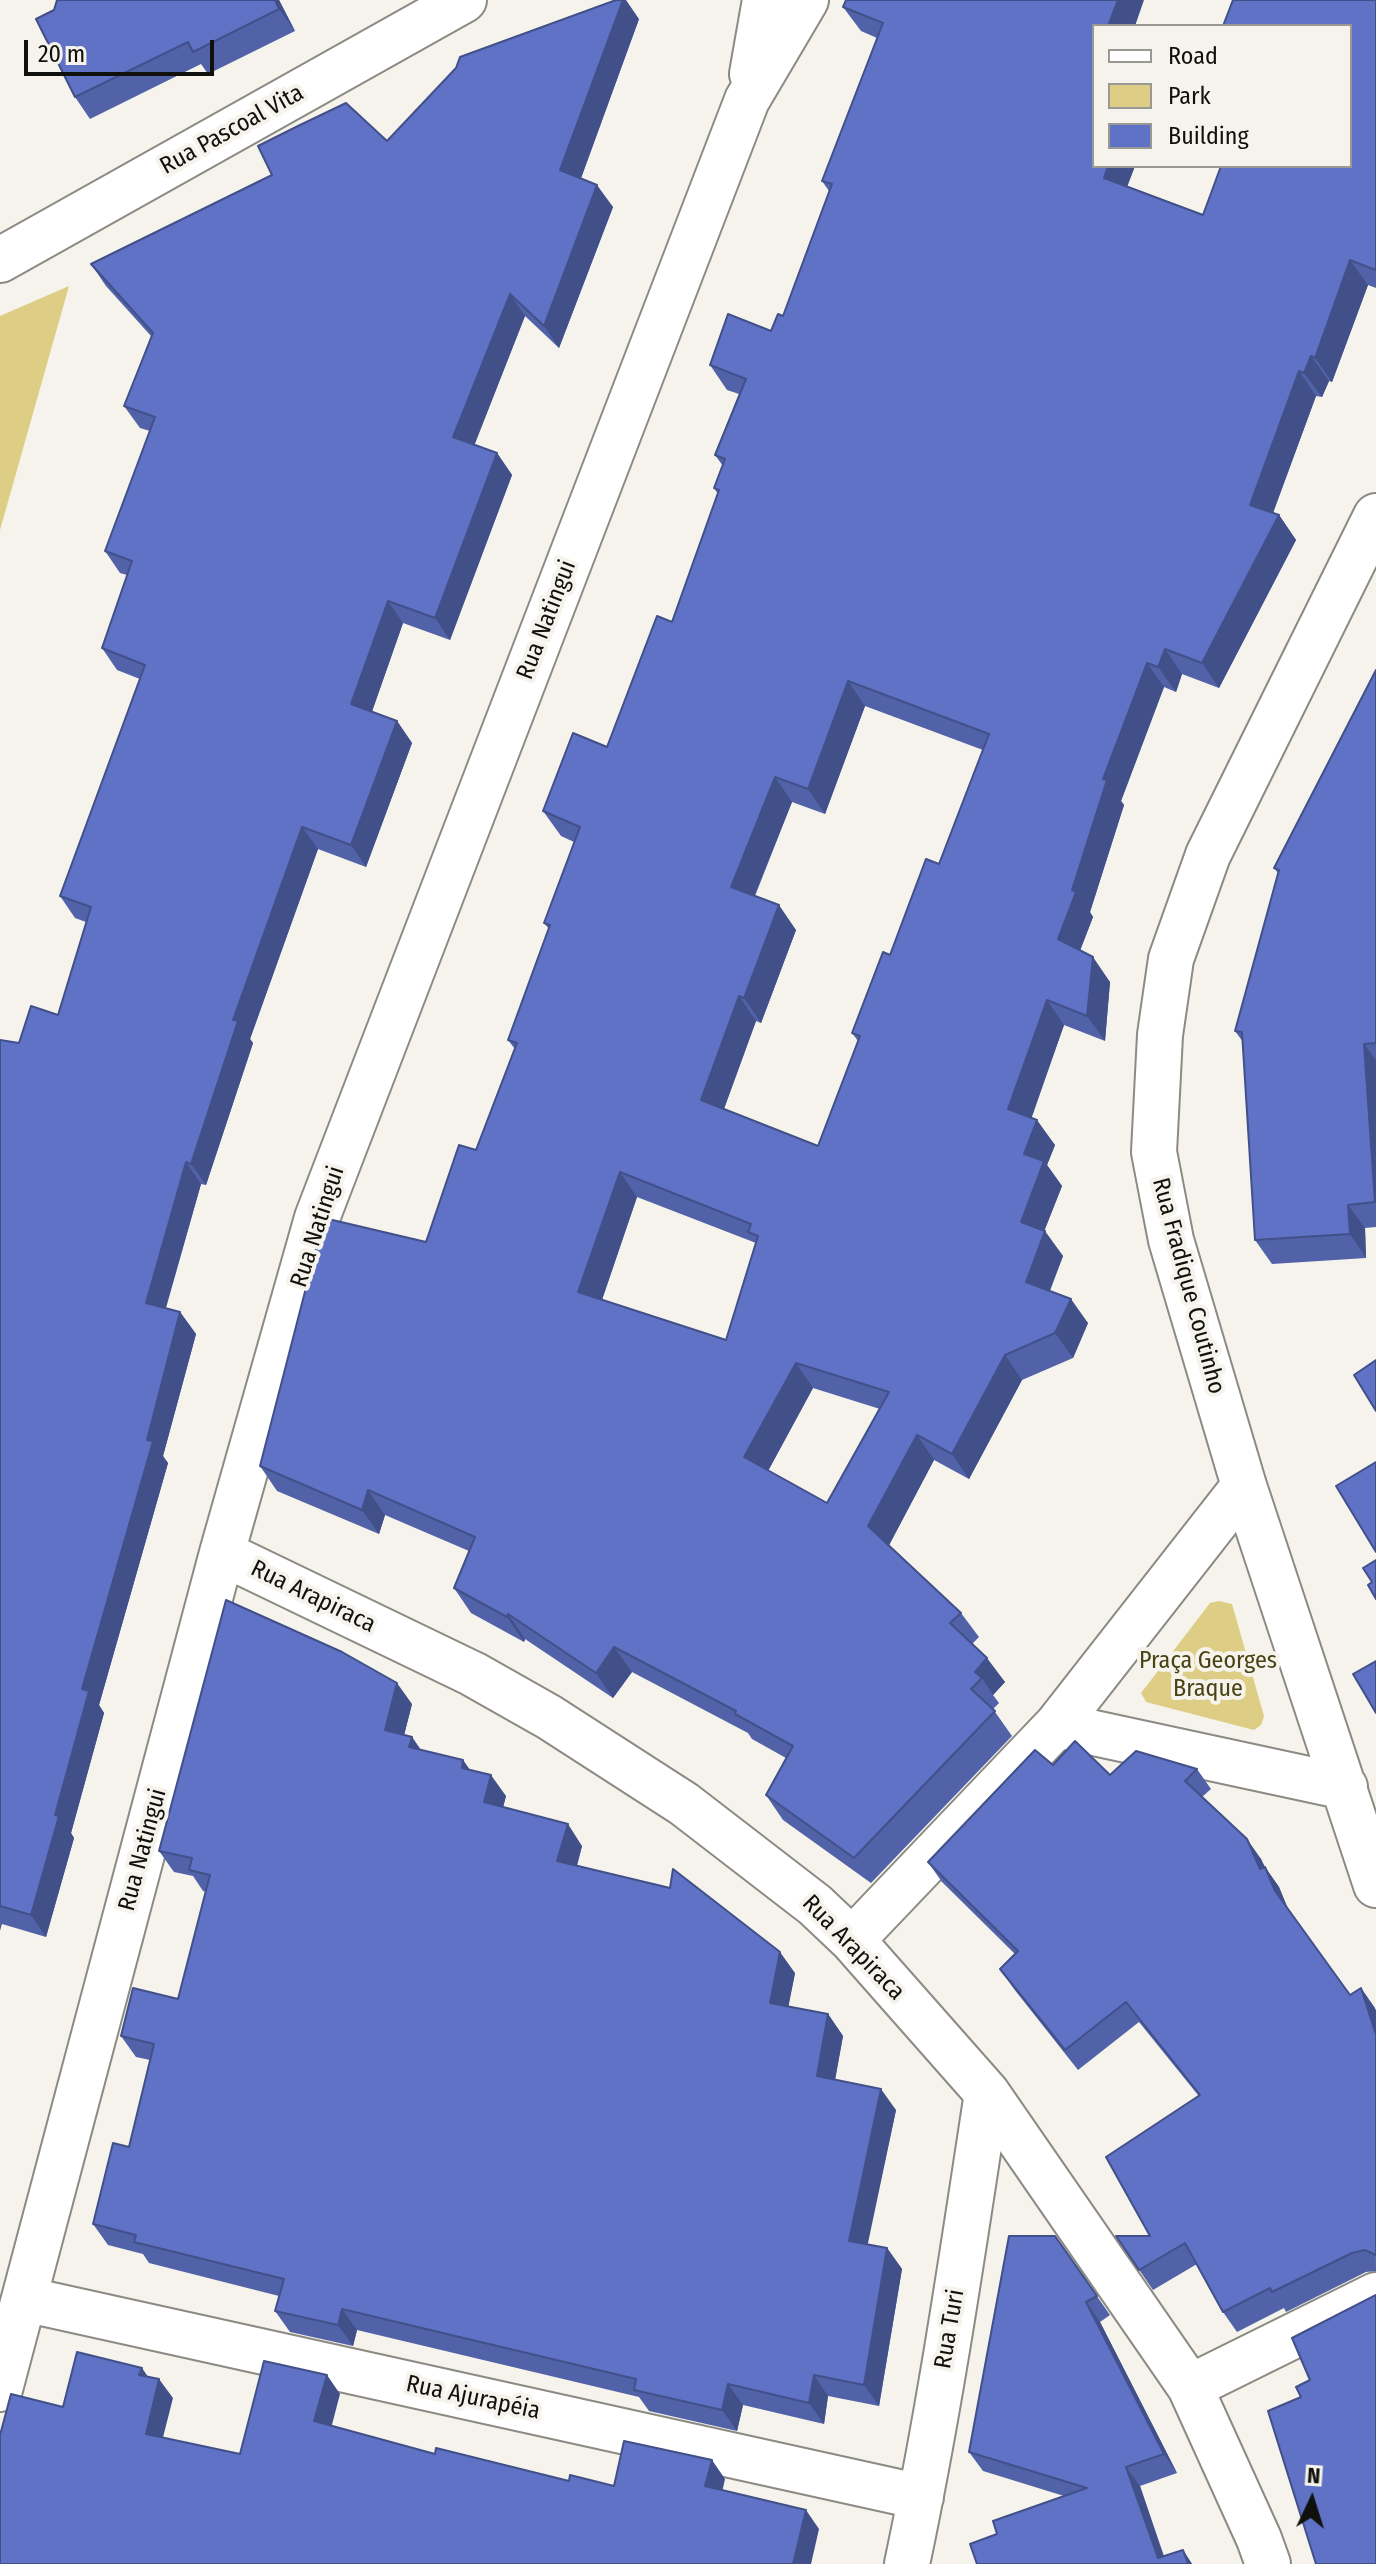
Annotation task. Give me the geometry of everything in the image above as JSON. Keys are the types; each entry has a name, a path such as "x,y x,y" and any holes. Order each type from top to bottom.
{"street":[{"name":"Rua Pascoal Vita","path":"0,260 464,0"},
{"name":"Rua Natingui","path":"747,100 765,0"},
{"name":"Rua Natingui","path":"0,2389 222,1553 317,1218 747,100 806,0"},
{"name":"Rua Fradique Coutinho","path":"1376,516 1208,855 1171,959 1160,1035 1154,1152 1171,1240 1244,1486 1376,1885"},
{"path":"852,1940 1057,1725 1244,1486"},
{"name":"Rua Arapiraca","path":"222,1553 473,1674 549,1717 684,1804 815,1905 852,1940 987,2093 1190,2387 1268,2564"},
{"path":"1057,1725 1345,1787"},
{"name":"Rua Turi","path":"907,2564 921,2497 987,2093"},
{"path":"1190,2387 1376,2295"},
{"name":"Rua Ajurapéia","path":"24,2299 921,2497"}],"green space":[{"path":"69,286 0,530 0,316"},
{"name":"Praça Georges Braque","path":"1219,1601 1232,1604 1264,1716 1261,1725 1254,1730 1146,1702 1141,1693 1210,1603"}],"building":[{"path":"57,0 275,0 279,9 193,52 188,42 75,97 36,19 54,10"},
{"path":"623,0 560,170 597,185 544,326 510,294 453,437 497,453 435,618 388,601 351,704 397,721 351,845 302,827 233,1020 238,1021 191,1164 186,1162 146,1303 180,1312 147,1440 153,1441 82,1689 89,1691 31,1915 0,1906 0,1040 19,1043 31,1006 58,1015 91,907 60,896 145,665 102,648 132,561 105,551 155,417 124,406 153,333 91,264 272,175 258,146 346,103 387,141 456,68 460,57"},
{"path":"846,0 1118,0 1109,24 1092,24 1092,168 1107,168 1104,178 1203,215 1220,168 1352,168 1352,24 1224,24 1233,0 1376,0 1376,270 1350,260 1315,358 1311,356 1304,373 1299,371 1250,505 1279,515 1202,663 1165,649 1158,667 1147,663 1103,779 1107,780 1072,890 1076,892 1058,939 1093,957 1087,1016 1047,1000 1008,1109 1037,1120 1024,1154 1044,1161 1021,1222 1045,1231 1026,1282 1071,1299 1055,1333 1005,1355 952,1454 917,1435 868,1526 961,1613 950,1623 987,1658 975,1672 982,1678 971,1689 995,1711 854,1858 766,1795 793,1746 735,1714 736,1711 614,1647 596,1673 508,1614 507,1617 454,1588 475,1537 368,1490 362,1510 260,1466 324,1218 426,1242 459,1145 476,1150 517,1043 508,1040 550,925 544,923 580,827 543,811 573,733 607,747 657,616 672,622 719,490 714,488 725,459 715,455 746,379 710,365 728,314 771,331 778,314 783,316 832,184 822,181 883,23 843,7","holes":["848,681 989,734 939,864 926,859 890,955 883,952 852,1033 860,1036 818,1146 701,1100 739,996 744,998 779,905 731,887 775,777 808,789","620,1172 751,1224 748,1232 758,1236 726,1340 578,1292","796,1363 889,1392 827,1503 744,1457"]},
{"path":"1376,670 1376,1043 1364,1044 1375,1202 1348,1205 1350,1234 1255,1240 1242,1032 1235,1031 1279,870 1274,868"},
{"path":"1376,1360 1376,1411 1354,1375"},
{"path":"1376,1462 1376,1552 1336,1486"},
{"path":"1376,1560 1376,1599 1368,1585 1372,1582 1363,1568"},
{"path":"226,1600 342,1652 397,1683 385,1730 412,1737 409,1747 463,1760 462,1768 491,1775 484,1802 568,1824 557,1861 670,1888 673,1869 780,1952 770,2003 828,2014 817,2076 881,2089 849,2241 887,2248 864,2385 814,2375 809,2403 728,2384 722,2410 634,2390 636,2379 342,2309 338,2325 275,2311 284,2279 134,2242 136,2235 93,2224 113,2143 129,2147 154,2044 121,2036 133,1988 178,1999 210,1875 189,1870 192,1858 159,1851"},
{"path":"1376,1661 1376,1713 1353,1674"},
{"path":"1075,1741 1110,1775 1136,1751 1197,1769 1185,1781 1247,1839 1260,1869 1265,1867 1275,1891 1350,1995 1361,1988 1376,2035 1376,2255 1365,2250 1352,2253 1223,2312 1185,2243 1139,2270 1116,2236 1150,2236 1106,2157 1200,2095 1126,2002 1065,2050 1000,1969 1018,1951 928,1862 1035,1750 1053,1765"},
{"path":"1009,2236 1055,2236 1097,2296 1086,2302 1164,2454 1126,2467 1158,2558 1183,2550 1188,2564 977,2564 970,2544 997,2534 993,2521 1087,2488 969,2452"},
{"path":"1376,2295 1376,2564 1316,2564 1268,2411 1301,2397 1296,2387 1310,2380 1292,2338"},
{"path":"77,2352 142,2368 139,2375 159,2379 146,2434 240,2454 264,2361 327,2375 314,2421 435,2454 436,2448 569,2481 570,2475 614,2486 624,2441 712,2460 705,2486 806,2510 793,2564 0,2564 0,2435 11,2394 63,2407"}]}
